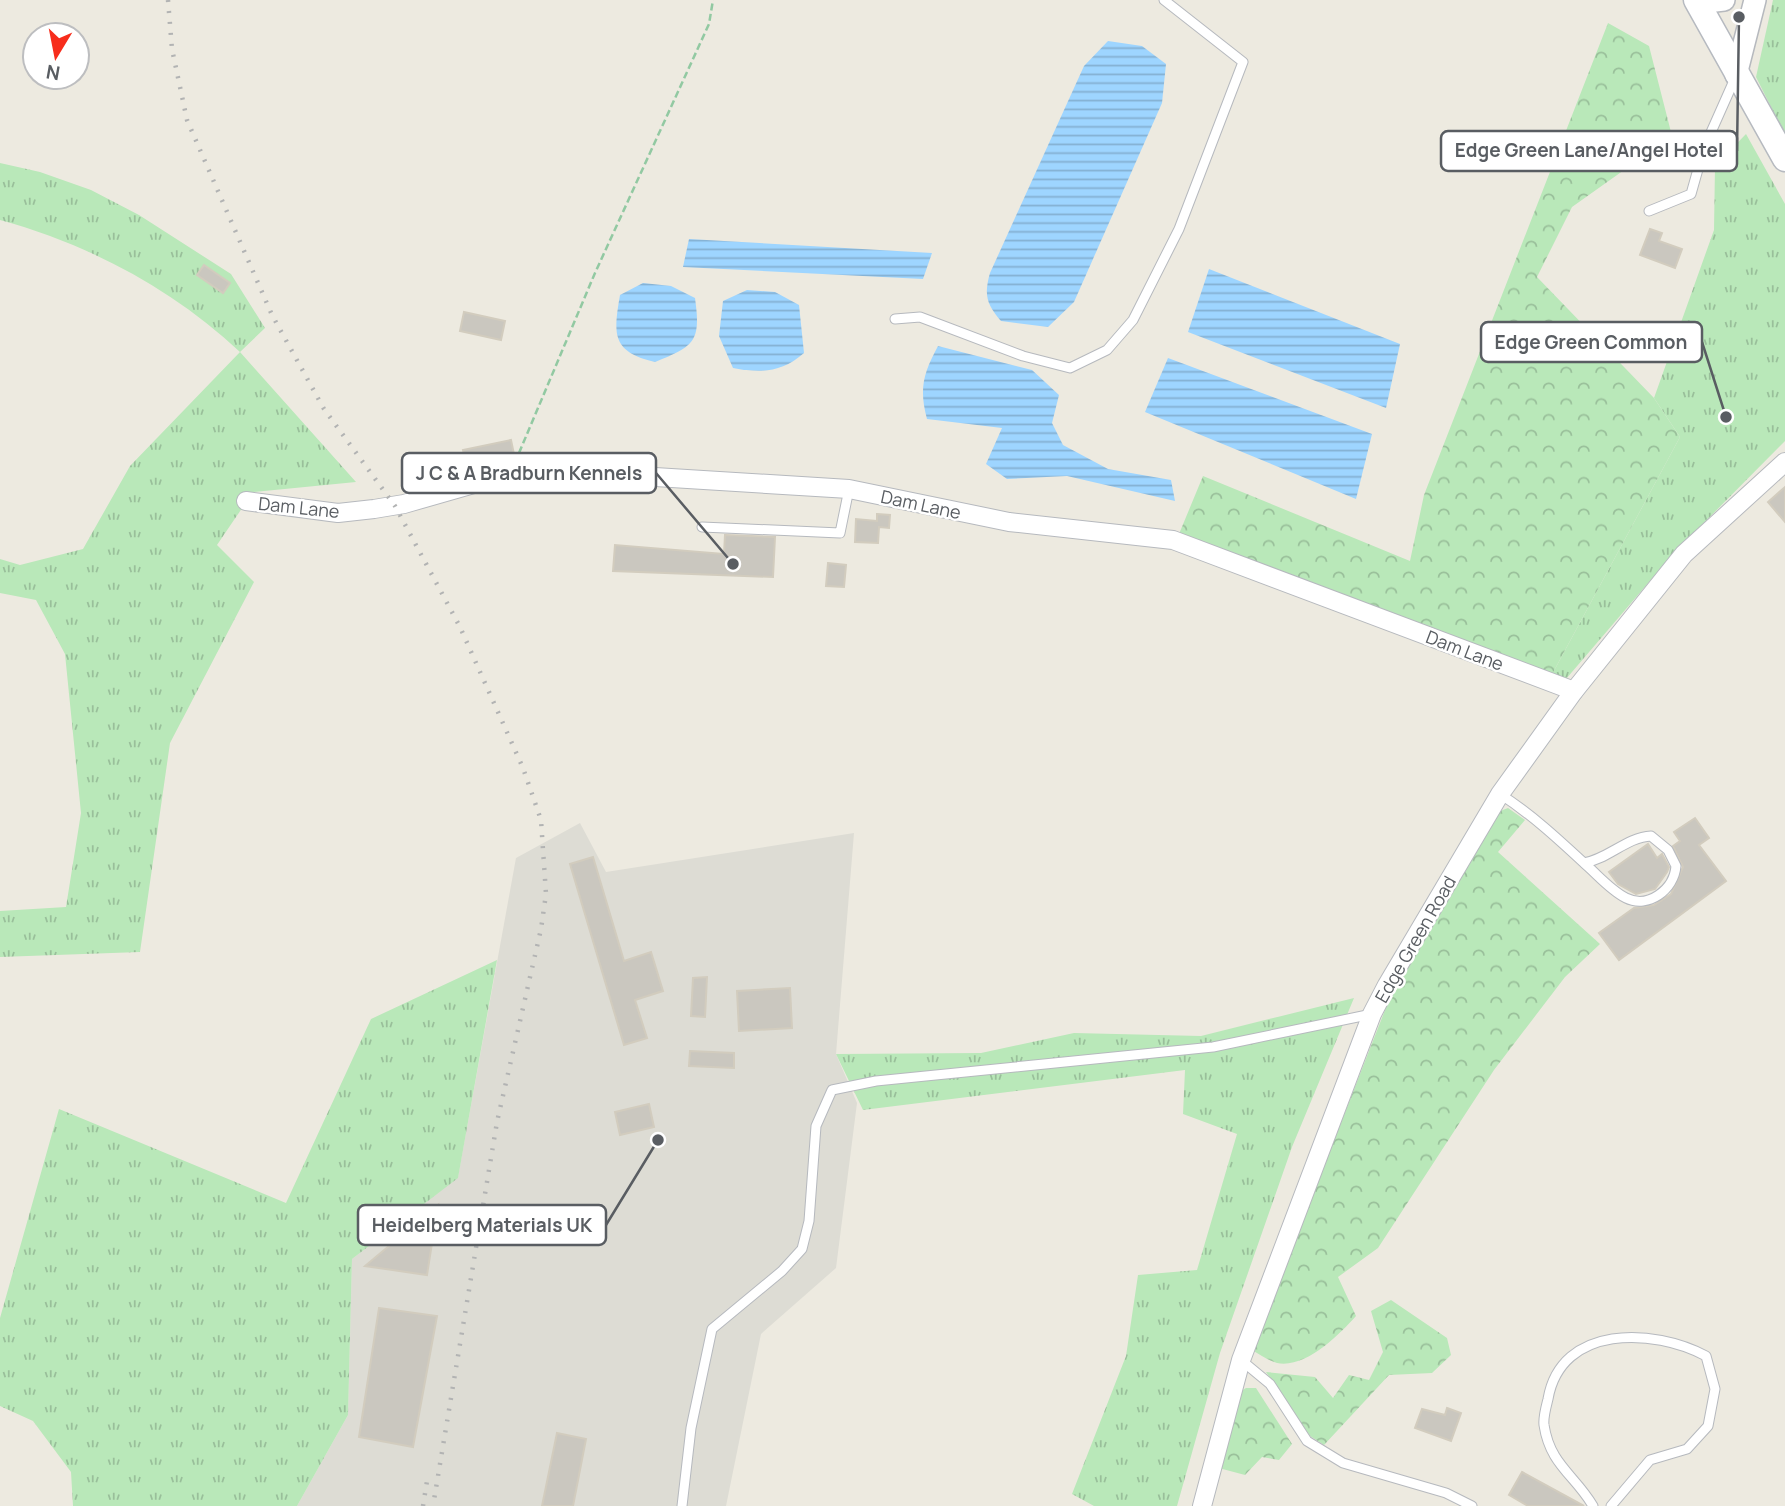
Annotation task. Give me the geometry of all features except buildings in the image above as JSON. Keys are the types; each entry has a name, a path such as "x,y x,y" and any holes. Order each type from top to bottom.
{"main road":[{"path":"1697,1 1785,159"}],"street":[{"path":"1697,1 1724,0"},
{"path":"1736,75 1755,0"},
{"name":"Edge Green Road","path":"1202,1506 1241,1360 1372,1014 1500,794 1574,691 1685,554 1785,462"},
{"name":"Dam Lane","path":"246,501 298,510 338,513 374,509 404,504 526,469 849,489 1009,522 1173,540 1574,691"}],"lane":[{"path":"895,319 920,317 1023,356 1070,368 1107,350 1133,320 1179,229 1243,62 1164,0"},
{"path":"1649,211 1691,194 1704,148 1736,75"},
{"path":"702,527 840,533 849,489"},
{"path":"1500,794 1532,816 1584,863 1618,893 1640,902 1658,895 1668,888 1676,866 1668,850 1651,836 1633,841 1599,861 1584,863"},
{"path":"682,1506 691,1428 712,1329 782,1271 802,1249 809,1221 816,1126 832,1090 876,1081 1213,1047 1372,1014"},
{"path":"1593,1506 1585,1492 1555,1460 1544,1423 1551,1382 1573,1353 1611,1339 1636,1336 1681,1342 1706,1356 1714,1389 1708,1426 1687,1449 1650,1460 1611,1506"},
{"path":"1241,1360 1270,1384 1307,1441 1343,1463 1446,1493 1472,1506"}],"path":[{"path":"511,472 594,273 709,24 713,0"}],"shaded area":[{"path":"580,823 606,872 854,833 836,1054 857,1103 836,1268 761,1334 726,1506 297,1506 348,1415 352,1259 458,1177 516,858"}],"green space":[{"path":"1773,0 1785,0 1785,135 1756,77"},
{"path":"1608,23 1649,46 1672,136 1572,207 1537,277 1654,398 1680,437 1549,680 1179,534 1203,476 1410,561 1424,495"},
{"path":"1746,134 1785,204 1785,441 1673,554 1566,679 1549,680 1680,437 1654,398 1714,230 1715,166"},
{"path":"0,163 40,172 91,190 139,215 231,274 265,328 240,352 187,308 128,271 65,242 0,220"},
{"path":"240,352 356,482 253,492 217,545 254,582 170,743 140,952 0,957 0,911 66,907 81,813 65,654 36,600 0,593 0,559 20,565 83,549 130,466"},
{"path":"1508,808 1525,820 1498,852 1600,944 1565,977 1494,1070 1378,1248 1338,1277 1356,1316 1331,1341 1310,1356 1288,1363 1271,1361 1252,1350 1387,1005 1495,813"},
{"path":"497,960 458,1178 352,1259 348,1415 297,1506 73,1506 71,1472 33,1421 0,1406 0,1318 59,1109 286,1203 371,1019"},
{"path":"1354,998 1292,1147 1220,1353 1177,1506 1094,1506 1072,1494 1126,1356 1138,1275 1197,1270 1237,1134 1183,1114 1185,1070 863,1110 836,1054 981,1053 1074,1033 1201,1036"},
{"path":"1391,1300 1447,1338 1451,1355 1432,1373 1389,1375 1324,1445 1310,1436 1266,1372 1315,1377 1333,1398 1349,1375 1369,1380 1383,1352 1371,1311"},
{"path":"1246,1388 1256,1388 1292,1444 1279,1460 1262,1457 1245,1475 1215,1467 1235,1395"}],"water":[{"path":"1108,41 1142,46 1166,64 1162,103 1074,302 1048,327 1001,321 988,298 990,273 1084,66"},
{"path":"689,239 932,253 923,279 683,267"},
{"path":"1209,269 1400,344 1386,408 1188,332"},
{"path":"643,283 671,286 695,298 697,324 692,340 679,351 655,362 630,353 623,347 617,331 620,295"},
{"path":"747,290 775,292 799,305 804,353 779,368 770,370 733,368 719,336 723,301"},
{"path":"938,346 1032,370 1059,395 1052,423 1063,445 1108,469 1171,480 1175,501 1067,476 1007,479 986,464 1002,428 927,419 923,399 924,382"},
{"path":"1168,358 1372,434 1356,499 1145,412"}],"railway":[{"path":"168,0 172,49 187,120 272,315 324,409 395,506 460,627 523,768 541,820 546,894 541,929 497,1122 433,1506"},
{"path":"423,1506 427,1481"}],"place":[{"name":"Edge Green Lane/Angel Hotel","path":"1739,17"},
{"name":"Edge Green Common","path":"1726,417"},
{"name":"J C & A Bradburn Kennels","path":"733,564"},
{"name":"Heidelberg Materials UK","path":"658,1140"}]}
